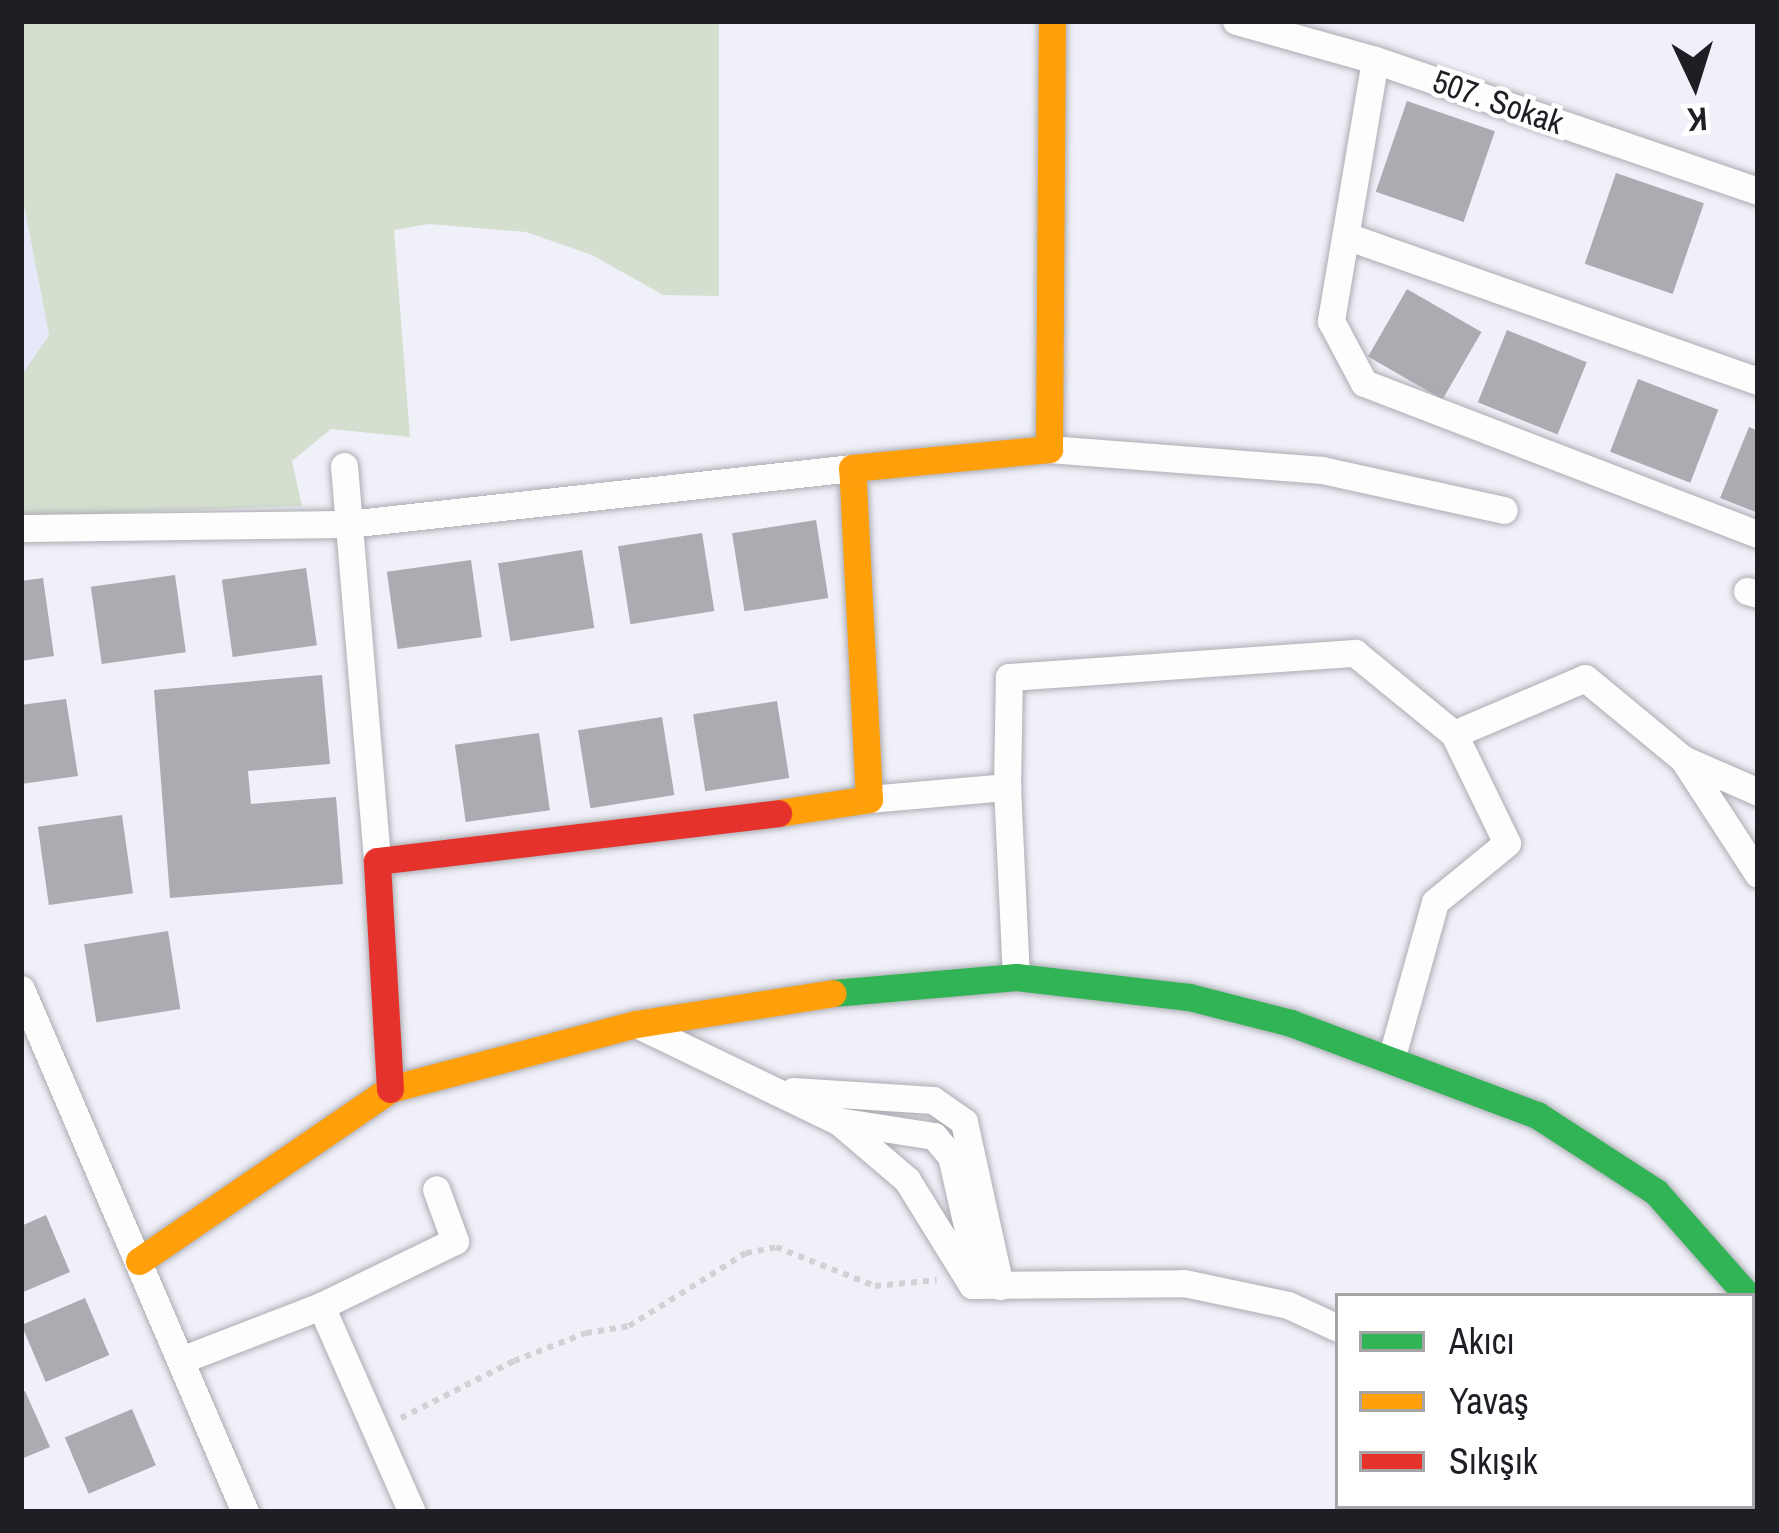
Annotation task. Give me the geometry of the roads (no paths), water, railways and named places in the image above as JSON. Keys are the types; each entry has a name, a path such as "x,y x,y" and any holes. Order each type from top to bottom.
{"street":[{"path":"1049,449 1052,21"},
{"name":"507. Sokak","path":"1236,21 1375,60 1758,191"},
{"path":"1375,60 1349,237 1330,321 1364,383 1758,534"},
{"path":"1349,237 1758,381"},
{"path":"21,527 348,524 1049,449 1322,470 1504,510"},
{"path":"344,466 377,861 390,1089"},
{"path":"852,468 869,799"},
{"path":"1016,977 1007,787 1009,677 1355,653 1454,734 1508,843 1435,902 1393,1056"},
{"path":"1454,734 1585,678 1682,759 1758,792"},
{"path":"1682,759 1758,874"},
{"path":"377,861 614,838 869,799 1007,787"},
{"path":"139,1261 390,1089 636,1024 853,990 1016,977 1189,997 1393,1056 1537,1115 1656,1192 1751,1293"},
{"path":"21,989 244,1512"},
{"path":"636,1024 838,1121 907,1180 984,1286"},
{"path":"771,1089 933,1100 964,1122 984,1286"},
{"path":"838,1121 934,1136 951,1156 984,1286"},
{"path":"181,1360 321,1306 455,1240 436,1189"},
{"path":"984,1286 1184,1283 1288,1306 1335,1327"},
{"path":"321,1306 412,1512"}]}
